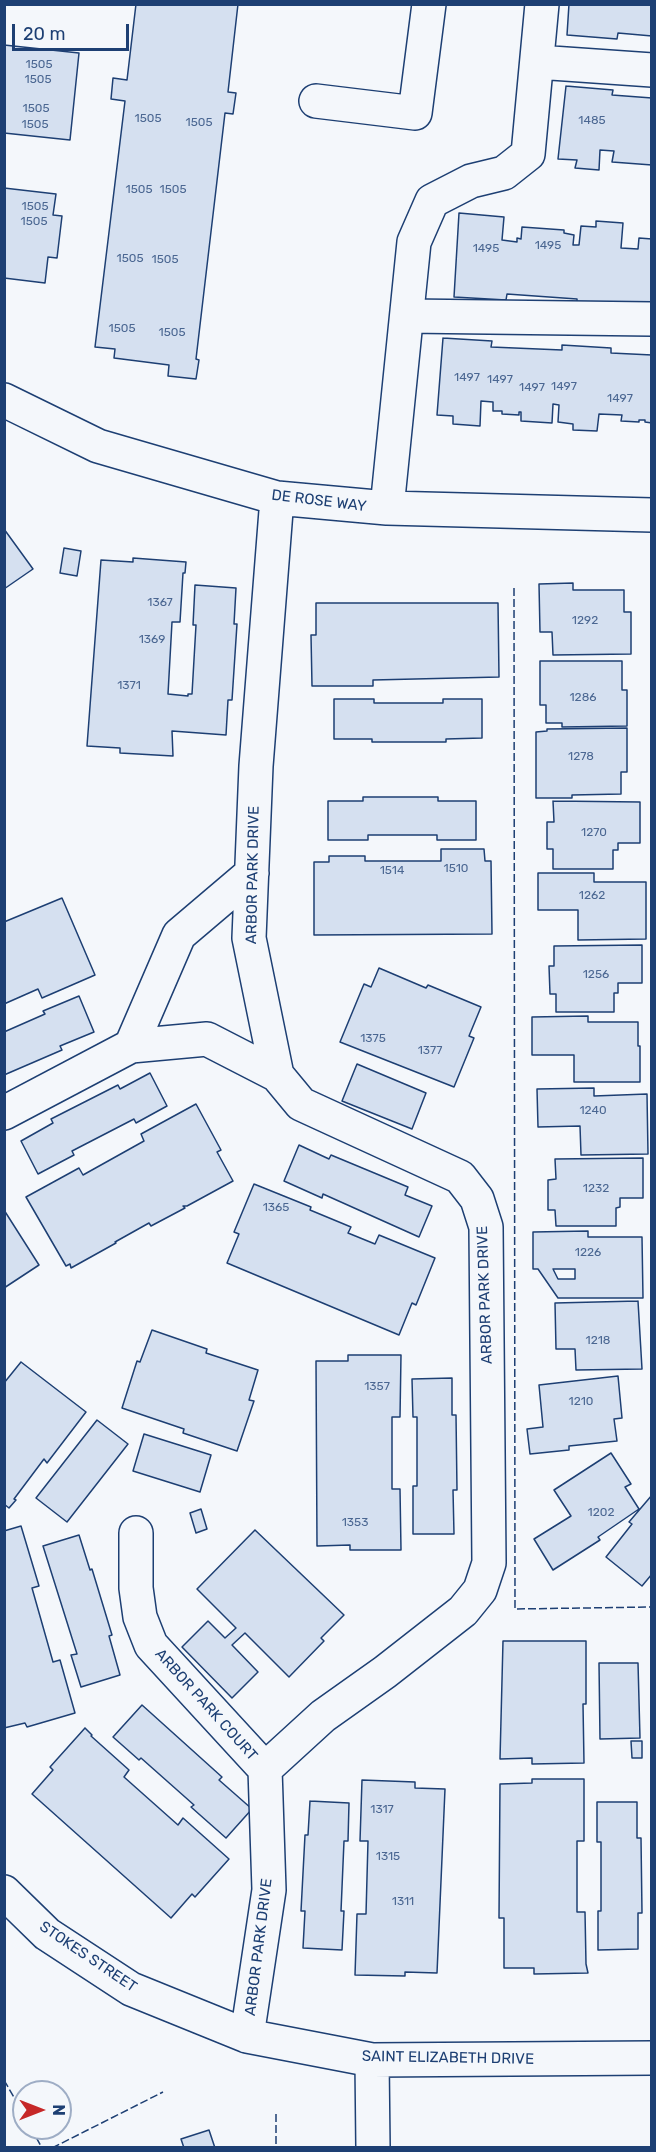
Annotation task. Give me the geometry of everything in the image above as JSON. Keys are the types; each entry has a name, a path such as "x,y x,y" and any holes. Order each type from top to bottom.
{"street":[{"path":"316,101 415,113 429,4"},
{"path":"387,508 414,242 432,201 471,181 504,173 528,154 542,4"},
{"path":"537,62 651,70"},
{"path":"407,316 651,318"},
{"name":"DE ROSE WAY","path":"4,400 98,446 277,498 387,508 651,515"},
{"name":"ARBOR PARK DRIVE","path":"247,2036 269,1890 265,1769 323,1716 385,1672 463,1611 480,1590 489,1563 486,1227 477,1199 460,1177 301,1104 277,1075 249,938 256,766 277,498"},
{"path":"131,1047 179,935 252,873"},
{"path":"4,1113 131,1047 207,1039 277,1075"},
{"name":"ARBOR PARK COURT","path":"136,1533 136,1588 140,1617 151,1644 265,1769"},
{"name":"STOKES STREET","path":"4,1892 47,1934 131,1989 247,2036"},
{"name":"SAINT ELIZABETH DRIVE","path":"247,2036 372,2060 651,2058"},
{"path":"372,2060 373,2148"}],"building":[{"path":"136,4 238,4 228,92 236,93 233,114 225,113 196,359 199,360 196,379 168,376 169,365 114,358 115,349 95,347 125,101 111,99 113,78 127,80"},
{"path":"569,4 652,4 652,36 618,33 617,39 567,35"},
{"path":"4,45 79,53 70,140 4,133"},
{"path":"566,86 613,90 612,95 652,98 652,165 612,162 614,151 600,150 599,170 575,168 577,160 558,159"},
{"path":"4,188 56,194 53,215 62,216 57,258 48,257 45,283 4,278"},
{"path":"459,213 504,217 502,240 517,242 517,238 521,239 522,227 564,230 564,233 574,235 573,245 579,245 581,226 596,227 596,221 623,223 621,248 638,249 639,238 652,239 652,304 626,302 625,308 577,305 577,299 507,294 506,300 454,297"},
{"path":"443,338 492,341 491,347 562,350 562,345 611,348 611,353 652,355 652,423 645,422 645,420 621,421 622,415 599,414 597,431 573,430 573,424 558,422 559,405 553,404 552,423 521,421 521,412 519,415 502,414 502,411 493,411 493,402 481,401 480,426 453,424 453,416 437,415"},
{"path":"4,529 33,569 4,589"},
{"path":"64,548 81,551 77,576 60,573"},
{"path":"133,558 186,562 185,573 183,573 180,622 172,622 168,694 188,696 192,694 196,625 193,625 195,585 236,588 234,624 237,624 232,700 228,700 226,735 172,731 173,756 120,753 120,748 87,746 101,560 133,562"},
{"path":"573,583 573,590 624,590 624,612 631,612 631,654 553,655 552,632 540,632 539,584"},
{"path":"316,603 498,603 499,677 373,680 373,686 312,686 311,635 316,635"},
{"path":"540,661 622,661 622,690 627,690 627,726 562,727 562,723 546,723 546,705 540,705"},
{"path":"334,699 374,699 374,703 443,703 443,699 482,699 482,738 446,739 446,742 372,742 372,739 334,739"},
{"path":"627,728 627,772 621,772 621,794 536,798 536,732 547,731 547,729"},
{"path":"363,797 438,797 438,801 476,801 476,840 437,840 437,835 368,835 368,840 328,840 328,801 363,801"},
{"path":"553,801 640,802 640,843 618,843 618,850 613,850 613,869 553,869 553,849 547,849 547,822 554,822"},
{"path":"441,849 484,849 485,861 491,861 492,934 314,935 314,862 329,862 329,856 365,856 365,861 441,861"},
{"path":"538,873 594,873 594,882 646,882 646,939 578,940 578,910 538,910"},
{"path":"62,898 95,975 42,998 38,989 4,1004 4,922"},
{"path":"642,945 642,983 618,983 618,993 614,993 614,1012 556,1012 556,994 550,994 549,966 554,966 554,946"},
{"path":"379,968 426,988 428,985 481,1007 469,1036 474,1038 454,1087 340,1042 364,984 371,987"},
{"path":"79,996 94,1032 60,1046 62,1050 4,1075 4,1032 45,1014 43,1011"},
{"path":"588,1016 588,1022 638,1022 640,1082 574,1082 574,1055 532,1055 532,1017"},
{"path":"357,1064 426,1093 412,1129 342,1101"},
{"path":"150,1073 167,1106 136,1123 134,1119 72,1151 74,1155 38,1174 21,1141 53,1123 51,1119 118,1085 120,1089"},
{"path":"594,1088 594,1096 647,1094 648,1154 581,1155 580,1126 538,1127 537,1089"},
{"path":"196,1104 221,1150 217,1152 233,1181 183,1206 185,1208 151,1226 149,1223 71,1268 70,1264 66,1266 26,1197 79,1168 83,1175 144,1141 141,1134"},
{"path":"299,1145 329,1159 331,1155 408,1187 405,1195 432,1206 419,1237 323,1194 322,1198 284,1181"},
{"path":"643,1158 643,1198 620,1198 620,1207 616,1208 616,1226 556,1226 555,1210 548,1210 548,1180 556,1179 555,1159"},
{"path":"254,1184 311,1207 310,1210 351,1227 348,1233 375,1244 379,1235 435,1258 416,1305 412,1303 399,1335 227,1263 239,1234 234,1232"},
{"path":"4,1210 39,1265 4,1288"},
{"path":"588,1231 588,1237 642,1237 643,1298 558,1298 538,1269 533,1269 533,1232","holes":["553,1269 575,1269 575,1279 558,1279"]},
{"path":"638,1301 642,1369 576,1370 575,1349 556,1349 555,1303"},
{"path":"152,1330 207,1349 206,1353 258,1370 249,1400 254,1401 237,1451 183,1433 184,1429 122,1408 137,1361 140,1362"},
{"path":"348,1355 401,1355 400,1417 392,1417 392,1489 400,1489 401,1550 350,1550 350,1545 317,1546 316,1361 348,1361"},
{"path":"21,1362 86,1412 47,1463 44,1459 9,1508 4,1504 4,1383"},
{"path":"618,1376 622,1418 614,1419 617,1441 569,1446 569,1450 530,1454 527,1429 543,1427 539,1385"},
{"path":"452,1378 452,1415 456,1415 457,1490 453,1490 454,1534 413,1534 413,1486 417,1486 417,1417 413,1417 412,1379"},
{"path":"97,1420 128,1444 67,1522 36,1498"},
{"path":"144,1434 211,1455 200,1492 133,1471"},
{"path":"611,1453 631,1484 625,1487 639,1509 598,1537 600,1540 553,1570 534,1539 571,1516 554,1490"},
{"path":"652,1495 652,1574 642,1586 606,1557 632,1524 629,1522"},
{"path":"201,1509 207,1529 196,1533 190,1513"},
{"path":"21,1526 39,1586 32,1588 53,1662 60,1660 75,1713 27,1727 25,1723 4,1728 4,1531"},
{"path":"255,1530 344,1615 321,1638 324,1641 289,1677 245,1633 232,1645 258,1672 232,1698 182,1647 208,1621 225,1638 236,1628 197,1589"},
{"path":"79,1535 112,1635 109,1636 120,1675 81,1687 71,1655 77,1654 43,1546"},
{"path":"503,1641 586,1641 586,1704 583,1704 584,1763 532,1764 532,1758 500,1759"},
{"path":"599,1663 638,1663 640,1738 600,1739"},
{"path":"142,1705 222,1777 219,1780 252,1809 226,1838 191,1807 194,1805 141,1758 139,1760 113,1737"},
{"path":"85,1728 129,1770 124,1777 178,1825 183,1818 229,1859 195,1897 192,1894 171,1918 32,1794 53,1770 50,1767"},
{"path":"631,1741 642,1741 642,1758 632,1758"},
{"path":"532,1779 584,1779 584,1841 577,1841 577,1912 585,1912 588,1973 534,1974 534,1968 504,1968 504,1918 499,1918 500,1784 532,1783"},
{"path":"362,1780 415,1782 415,1788 445,1789 437,1973 405,1972 405,1976 355,1975 357,1914 366,1914 368,1841 360,1841"},
{"path":"310,1801 349,1803 348,1841 344,1841 342,1950 303,1948 305,1911 301,1911 305,1835 308,1835"},
{"path":"597,1802 637,1802 637,1838 641,1838 642,1913 638,1913 638,1949 598,1950 598,1911 601,1911 601,1842 597,1842"},
{"path":"209,2130 215,2148 184,2148 181,2139"}],"fence":[{"path":"514,588 515,1609 652,1607"},
{"path":"4,2080 12,2094"},
{"path":"52,2148 163,2092"},
{"path":"276,2114 276,2148"},
{"path":"38,2140 42,2148"}]}
